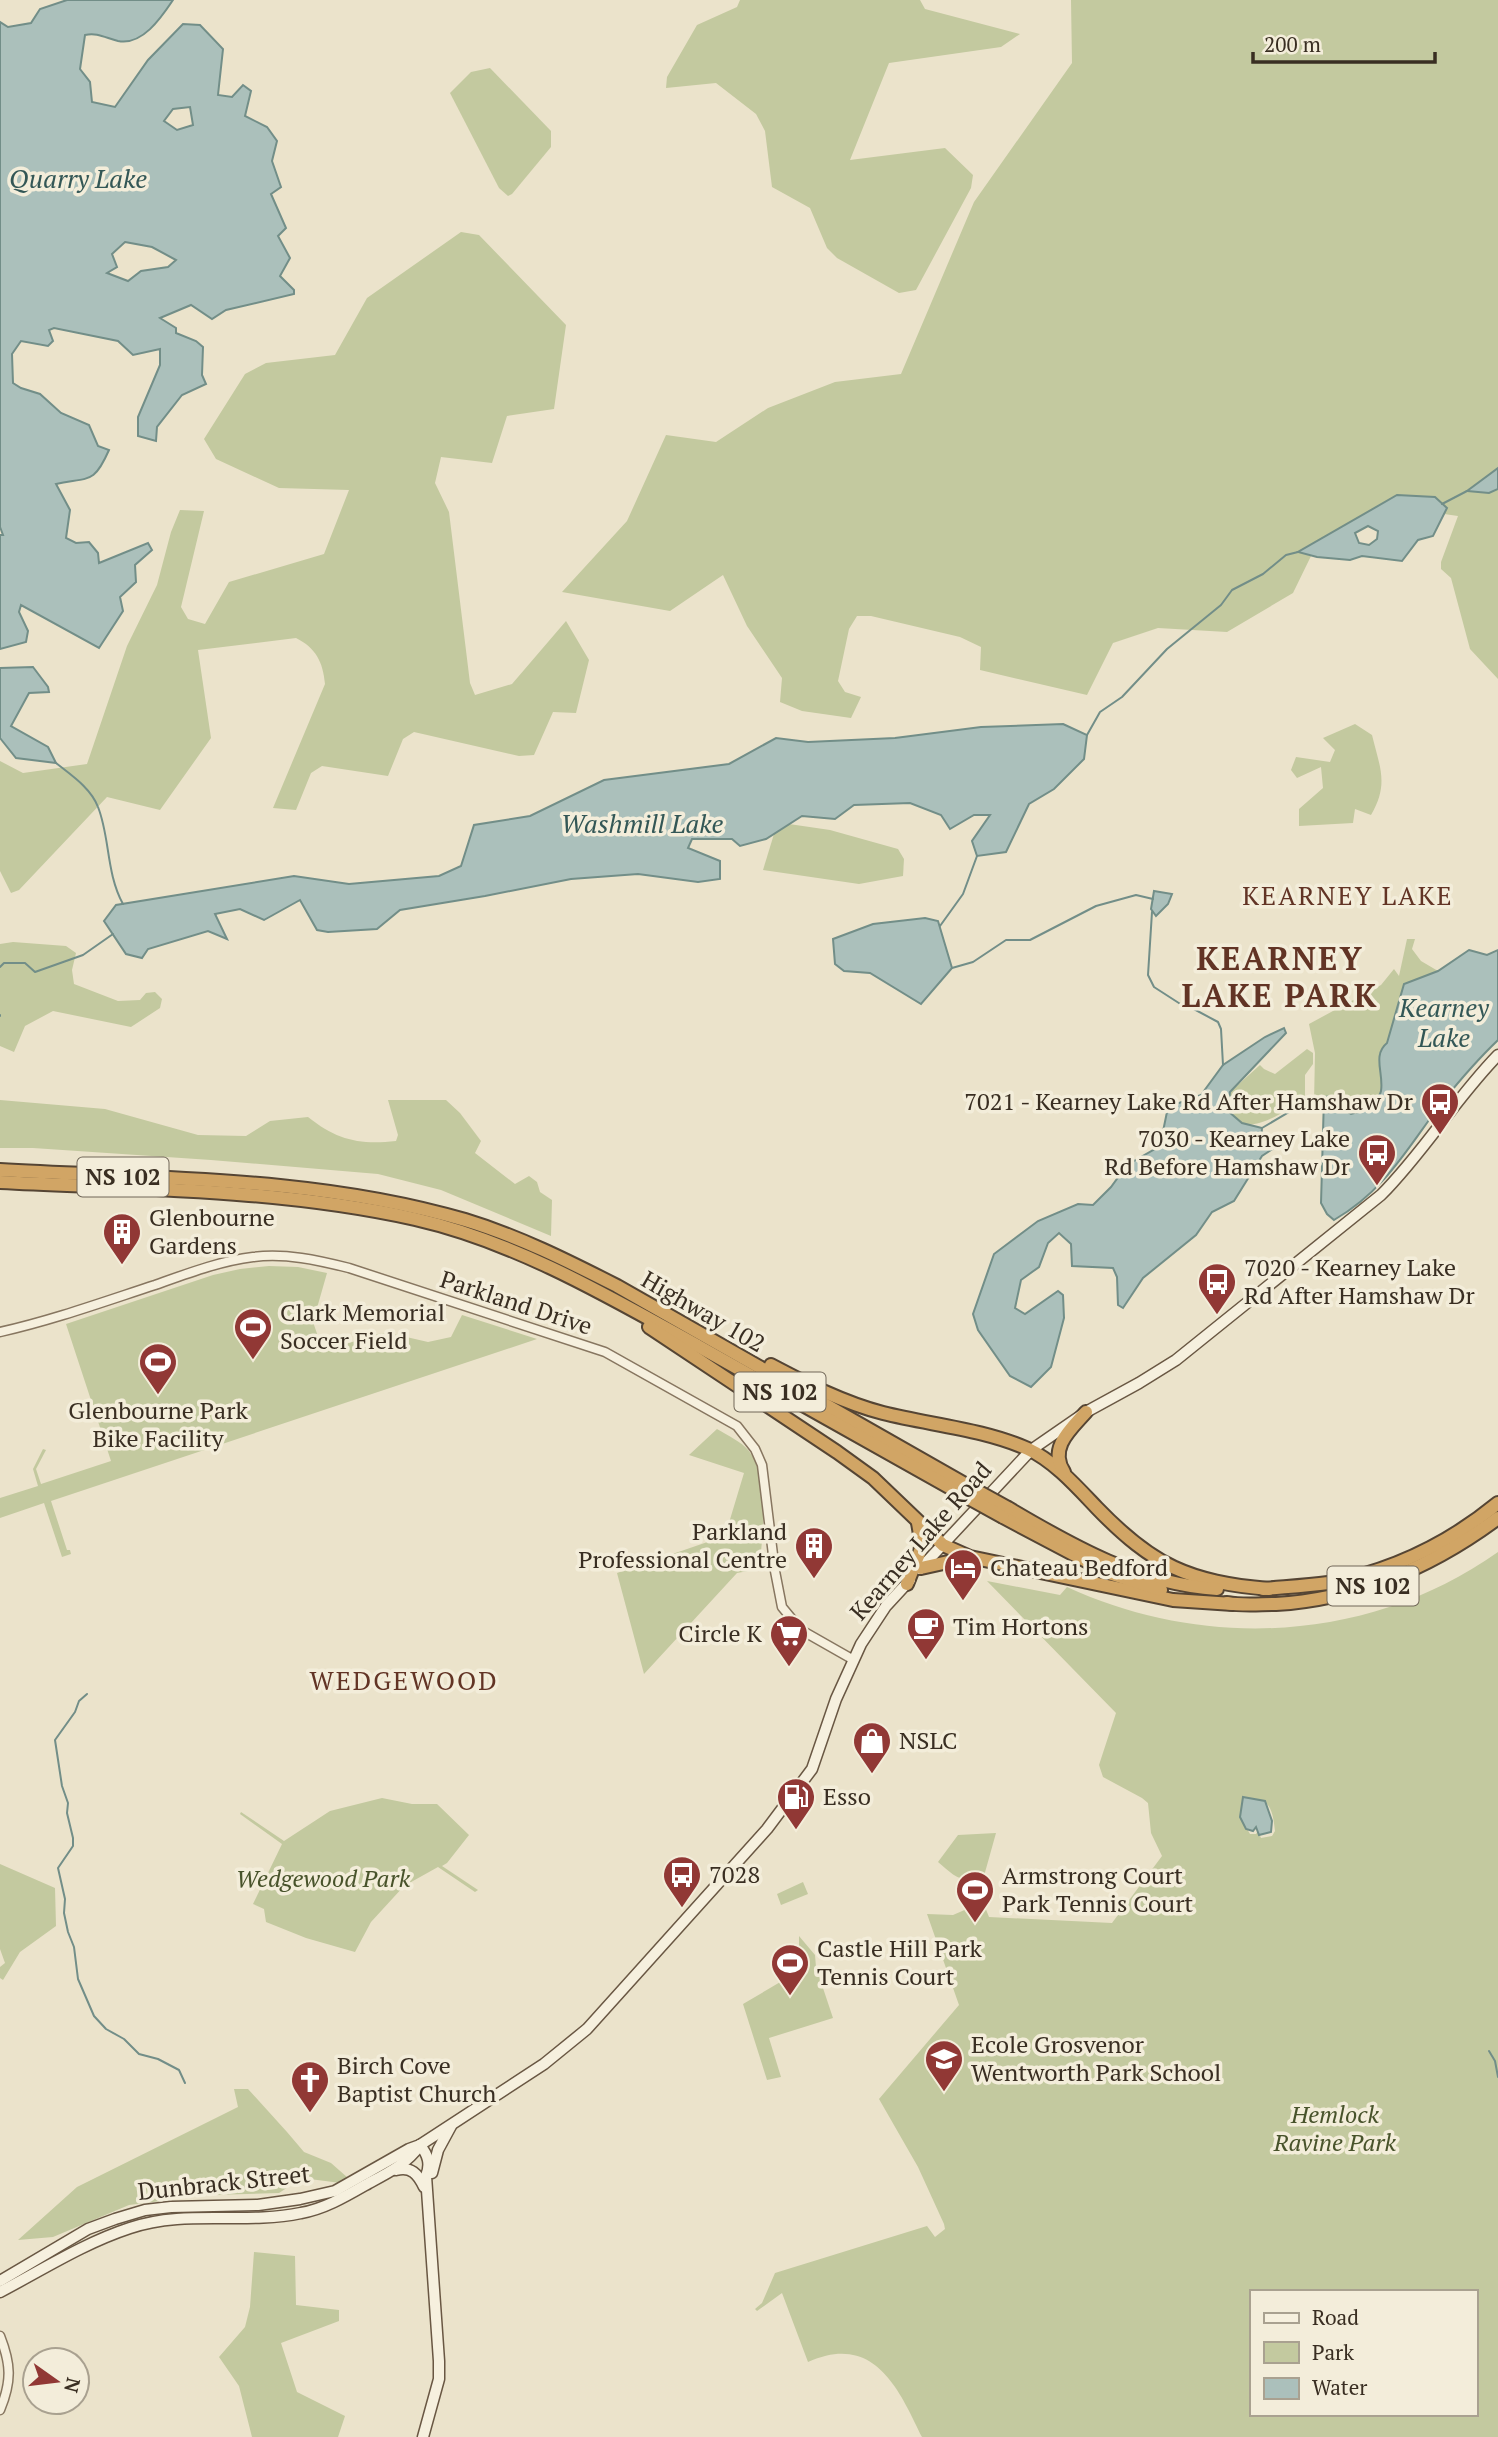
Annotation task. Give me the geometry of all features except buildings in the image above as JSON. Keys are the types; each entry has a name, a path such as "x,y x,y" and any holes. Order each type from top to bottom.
{"highway":[{"name":"Highway 102","path":"0,1170 338,1192 406,1205 468,1221 567,1260 641,1300 1006,1513 1135,1573 1174,1583 1245,1591 1328,1583 1404,1561 1452,1538 1498,1503"},
{"name":"Highway 102","path":"0,1182 334,1204 417,1220 485,1241 531,1259 594,1290 967,1491"},
{"path":"594,1290 838,1452 873,1478 943,1545 970,1557 1173,1600 1233,1604"},
{"path":"641,1300 843,1400 883,1413 1005,1440 1031,1450 1070,1481 1132,1543 1158,1560 1215,1582 1269,1589"},
{"path":"1070,1481 1060,1466 1060,1444 1086,1412"},
{"name":"Highway 102","path":"1006,1513 1059,1549 1109,1573 1159,1589 1233,1604 1299,1602 1381,1583 1408,1573 1458,1547 1498,1518"},
{"path":"907,1584 922,1546 918,1523"},
{"path":"921,1568 970,1557"}],"main road":[{"name":"Kearney Lake Road","path":"420,2145 544,2064 587,2029 767,1829 812,1769 852,1659 886,1606 1031,1450 1086,1412 1176,1360 1381,1195 1498,1055"},
{"path":"428,2197 438,2150 453,2122"},
{"path":"420,2145 418,2156 426,2176 428,2197 439,2379 423,2437"},
{"name":"Dunbrack Street","path":"0,2292 90,2244 130,2227 174,2220 301,2213 341,2199 412,2157 420,2145"},
{"name":"Dunbrack Street","path":"0,2281 88,2229 115,2219 145,2210 171,2207 258,2205 300,2199 335,2190 420,2145"},
{"path":"388,2172 404,2168 413,2171 420,2176 428,2197"}],"street":[{"name":"Parkland Drive","path":"0,1332 64,1315 207,1268 252,1257 277,1256 309,1258 349,1268 606,1352 737,1426 747,1437 762,1465 782,1607 801,1630 852,1659"},
{"path":"0,2336 10,2366 7,2393 0,2410"}],"green space":[{"path":"740,0 920,0 925,9 1020,34 1001,47 889,63 850,160 945,148 973,175 971,188 916,290 899,293 837,258 827,248 810,208 772,187 765,131 756,114 716,83 666,88 667,77 697,25 737,7"},
{"path":"1071,0 1498,0 1498,468 1468,491 1489,493 1498,489 1498,679 1470,649 1451,578 1441,569 1441,562 1458,516 1444,514 1446,508 1435,497 1299,552 1311,556 1293,593 1227,632 1158,628 1113,643 1087,695 980,670 981,647 960,637 871,616 857,616 849,629 838,681 845,692 861,697 851,718 802,711 780,702 782,678 747,626 723,575 670,611 562,592 627,521 666,435 716,442 768,408 835,382 901,374 974,202 1072,63"},
{"path":"490,68 551,131 551,147 508,196 499,188 450,93 471,72"},
{"path":"461,232 479,235 566,325 554,409 507,416 492,463 441,457 435,483 449,512 470,683 475,695 512,684 566,621 589,660 576,713 553,712 534,755 519,756 414,732 403,739 388,776 322,766 311,773 296,810 273,808 325,684 320,662 309,646 296,638 198,650 211,738 160,810 107,797 19,890 11,893 0,871 0,761 23,773 87,764 127,646 157,585 171,532 180,510 204,511 181,607 188,619 205,624 229,582 324,554 349,490 279,488 216,459 204,439 245,374 266,363 335,355 367,298"},
{"path":"1355,724 1372,735 1380,767 1380,794 1371,815 1355,809 1353,823 1299,826 1299,809 1323,788 1321,767 1297,778 1291,770 1296,757 1330,762 1335,750 1323,738"},
{"path":"789,824 830,830 898,849 904,859 903,876 859,884 763,870 774,834"},
{"path":"1407,939 1415,939 1412,949 1421,961 1438,971 1404,984 1387,1043 1380,1053 1379,1096 1369,1110 1351,1114 1343,1109 1340,1103 1324,1097 1323,1104 1314,1103 1315,1053 1309,1024 1381,985 1394,969 1399,976"},
{"path":"13,942 66,946 76,953 72,970 74,984 118,1001 140,1000 146,993 155,992 162,999 160,1008 131,1027 53,1011 25,1026 14,1052 0,1046 0,944"},
{"path":"1307,1049 1313,1053 1313,1064 1305,1075 1305,1099 1256,1124 1242,1123 1228,1111 1230,1092 1260,1065 1275,1074"},
{"path":"0,1100 105,1109 198,1135 246,1136 270,1121 308,1117 339,1136 371,1142 396,1141 398,1135 388,1100 446,1100 460,1113 481,1141 475,1153 515,1184 529,1176 537,1182 540,1192 552,1200 551,1236 441,1190 378,1174 211,1160 0,1148"},
{"path":"269,1266 298,1267 327,1273 313,1322 323,1351 378,1334 389,1333 428,1342 451,1337 462,1315 537,1339 51,1501 67,1550 70,1550 71,1554 62,1557 44,1503 0,1518 0,1498 38,1486 33,1469 43,1449 46,1450 36,1469 41,1484 111,1461 66,1324 213,1275"},
{"path":"717,1429 749,1451 756,1463 763,1508 759,1569 737,1573 644,1674 617,1573 725,1536 744,1473 689,1455"},
{"name":"Hemlock Ravine Park","path":"1498,1552 1498,2437 922,2437 893,2384 881,2370 867,2360 850,2354 831,2355 808,2362 782,2293 757,2311 755,2309 762,2303 775,2273 927,2226 935,2237 945,2229 918,2167 879,2099 959,2005 927,1914 953,1915 983,1902 989,1917 1112,1923 1162,1856 1151,1833 1148,1803 1103,1777 1099,1765 1116,1713 987,1581 1060,1595 1067,1587 1121,1608 1176,1621 1231,1628 1287,1627 1343,1620 1397,1604 1449,1582","holes":["1267,1804 1275,1831 1272,1836 1261,1838 1258,1831 1256,1834 1250,1834 1242,1820"]},
{"name":"Wedgewood Park","path":"382,1798 412,1804 437,1804 469,1835 442,1866 478,1890 475,1892 438,1867 404,1886 371,1922 355,1952 306,1938 266,1922 264,1909 253,1904 282,1844 240,1814 241,1812 284,1841 330,1811"},
{"path":"996,1833 984,1876 964,1880 953,1875 938,1862 958,1835"},
{"path":"0,1864 55,1888 56,1926 20,1952 3,1980 0,1978 0,1967 5,1963 0,1949"},
{"path":"803,1882 808,1894 781,1905 777,1894"},
{"path":"799,1936 815,1955 816,1967 833,2018 769,2038 781,2077 767,2080 743,2004 799,1971"},
{"path":"234,2089 248,2089 304,2152 331,2163 356,2185 302,2178 279,2193 208,2195 129,2205 53,2237 18,2240 77,2187 238,2107"},
{"path":"254,2252 295,2256 296,2305 339,2310 339,2321 281,2343 297,2392 345,2416 338,2437 252,2437 239,2386 219,2357 245,2327 250,2307"}],"water":[{"name":"Quarry Lake","path":"67,0 173,0 150,29 135,39 118,41 98,35 85,35 80,69 90,82 92,102 115,107 148,60 183,24 200,25 223,49 218,95 232,97 243,85 251,91 245,116 267,127 277,141 272,161 281,187 271,194 286,228 278,236 290,258 280,276 294,290 294,294 226,310 212,319 191,305 160,318 176,328 176,333 196,341 203,347 202,375 206,384 182,395 157,427 156,441 138,436 138,417 160,365 160,349 133,355 118,341 54,328 49,330 53,341 48,346 21,341 12,354 13,383 40,394 61,413 89,425 98,446 109,450 95,474 84,479 56,484 70,510 66,538 76,543 89,542 98,553 99,563 148,543 152,550 135,565 136,582 120,597 123,611 99,648 21,605 19,612 28,631 26,642 0,649 0,535 3,535 0,527 0,22 8,27 31,23 40,9","holes":["190,107 193,125 177,130 164,121 173,109","125,242 152,247 176,260 168,267 141,271 128,281 107,273 117,267 112,254"]},
{"path":"1498,468 1498,489 1489,493 1467,491"},
{"path":"1397,495 1435,497 1447,508 1433,536 1418,540 1402,561 1362,556 1350,560 1298,552","holes":["1368,526 1378,531 1377,539 1369,545 1359,543 1355,533"]},
{"path":"33,667 49,692 29,693 11,726 48,747 56,763 16,758 0,738 0,668"},
{"name":"Washmill Lake","path":"1063,724 1087,735 1084,759 1054,789 1029,804 1006,852 977,856 972,841 990,815 974,815 950,829 941,815 910,803 854,805 835,819 802,816 766,839 740,846 732,839 692,839 688,848 720,861 720,879 698,882 638,874 571,879 400,910 377,929 328,932 317,930 300,900 264,920 240,909 215,914 227,939 208,931 148,949 142,958 126,954 104,921 116,905 294,876 349,884 439,876 461,866 474,825 530,816 604,780 729,764 776,738 808,742 895,738 981,727"},
{"path":"1154,891 1172,894 1168,904 1156,916 1151,909"},
{"path":"925,918 938,921 952,968 921,1004 870,973 844,971 835,964 833,939 873,924"},
{"name":"Kearney Lake","path":"1469,950 1487,955 1498,950 1498,1040 1449,1093 1382,1181 1334,1220 1321,1203 1324,1097 1336,1096 1343,1109 1351,1114 1369,1109 1380,1093 1380,1053 1387,1043 1404,984 1438,971"},
{"path":"1284,1028 1286,1033 1230,1092 1228,1111 1242,1123 1262,1128 1261,1141 1274,1148 1262,1156 1234,1201 1212,1212 1196,1235 1143,1278 1123,1308 1118,1305 1117,1277 1113,1268 1072,1266 1071,1244 1059,1233 1048,1243 1039,1267 1021,1280 1015,1308 1025,1314 1058,1291 1063,1295 1064,1318 1051,1367 1031,1387 1010,1376 978,1330 973,1314 994,1254 1038,1221 1078,1204 1093,1205 1127,1165 1160,1146 1168,1107 1201,1095 1223,1065 1265,1037"},
{"path":"1243,1797 1265,1801 1272,1821 1271,1832 1259,1835 1256,1827 1253,1831 1246,1829 1240,1817"}],"waterway":[{"path":"1442,504 1467,491"},
{"path":"1087,735 1100,712 1122,697 1167,649 1221,605 1232,590 1263,574 1286,555 1298,552"},
{"path":"56,763 80,782 95,800 102,819 114,880 123,904"},
{"path":"940,926 963,894 977,856"},
{"path":"952,968 973,962 1006,940 1030,940 1096,906 1136,895 1153,899"},
{"path":"1152,912 1148,975 1154,987 1185,1007 1218,1022 1221,1029 1223,1065"},
{"path":"0,967 4,963 25,963 35,972 83,955 113,934"},
{"path":"1262,1128 1306,1102 1323,1104"},
{"path":"87,1694 79,1701 75,1712 55,1740 73,1838 73,1846 58,1868 78,1979 94,2016 106,2029 124,2039 139,2054 158,2059 179,2070 185,2083"},
{"path":"1489,2051 1495,2061 1498,2077"}],"place":[{"name":"7021 - Kearney Lake Rd After Hamshaw Dr","path":"1440,1136"},
{"name":"7030 - Kearney Lake Rd Before Hamshaw Dr","path":"1377,1187"},
{"name":"Glenbourne Gardens","path":"122,1266"},
{"name":"7020 - Kearney Lake Rd After Hamshaw Dr","path":"1217,1316"},
{"name":"Clark Memorial Soccer Field","path":"253,1361"},
{"name":"Glenbourne Park Bike Facility","path":"158,1396"},
{"name":"Parkland Professional Centre","path":"814,1580"},
{"name":"Chateau Bedford","path":"963,1602"},
{"name":"Tim Hortons","path":"926,1661"},
{"name":"Circle K","path":"789,1668"},
{"name":"NSLC","path":"872,1775"},
{"name":"Esso","path":"796,1831"},
{"name":"7028","path":"682,1909"},
{"name":"Armstrong Court Park Tennis Court","path":"975,1924"},
{"name":"Castle Hill Park Tennis Court","path":"790,1997"},
{"name":"Ecole Grosvenor Wentworth Park School","path":"944,2093"},
{"name":"Birch Cove Baptist Church","path":"310,2114"}],"district":[{"name":"KEARNEY LAKE","path":"1348,896"},
{"name":"KEARNEY LAKE PARK","path":"1280,978"},
{"name":"WEDGEWOOD","path":"404,1681"}]}
